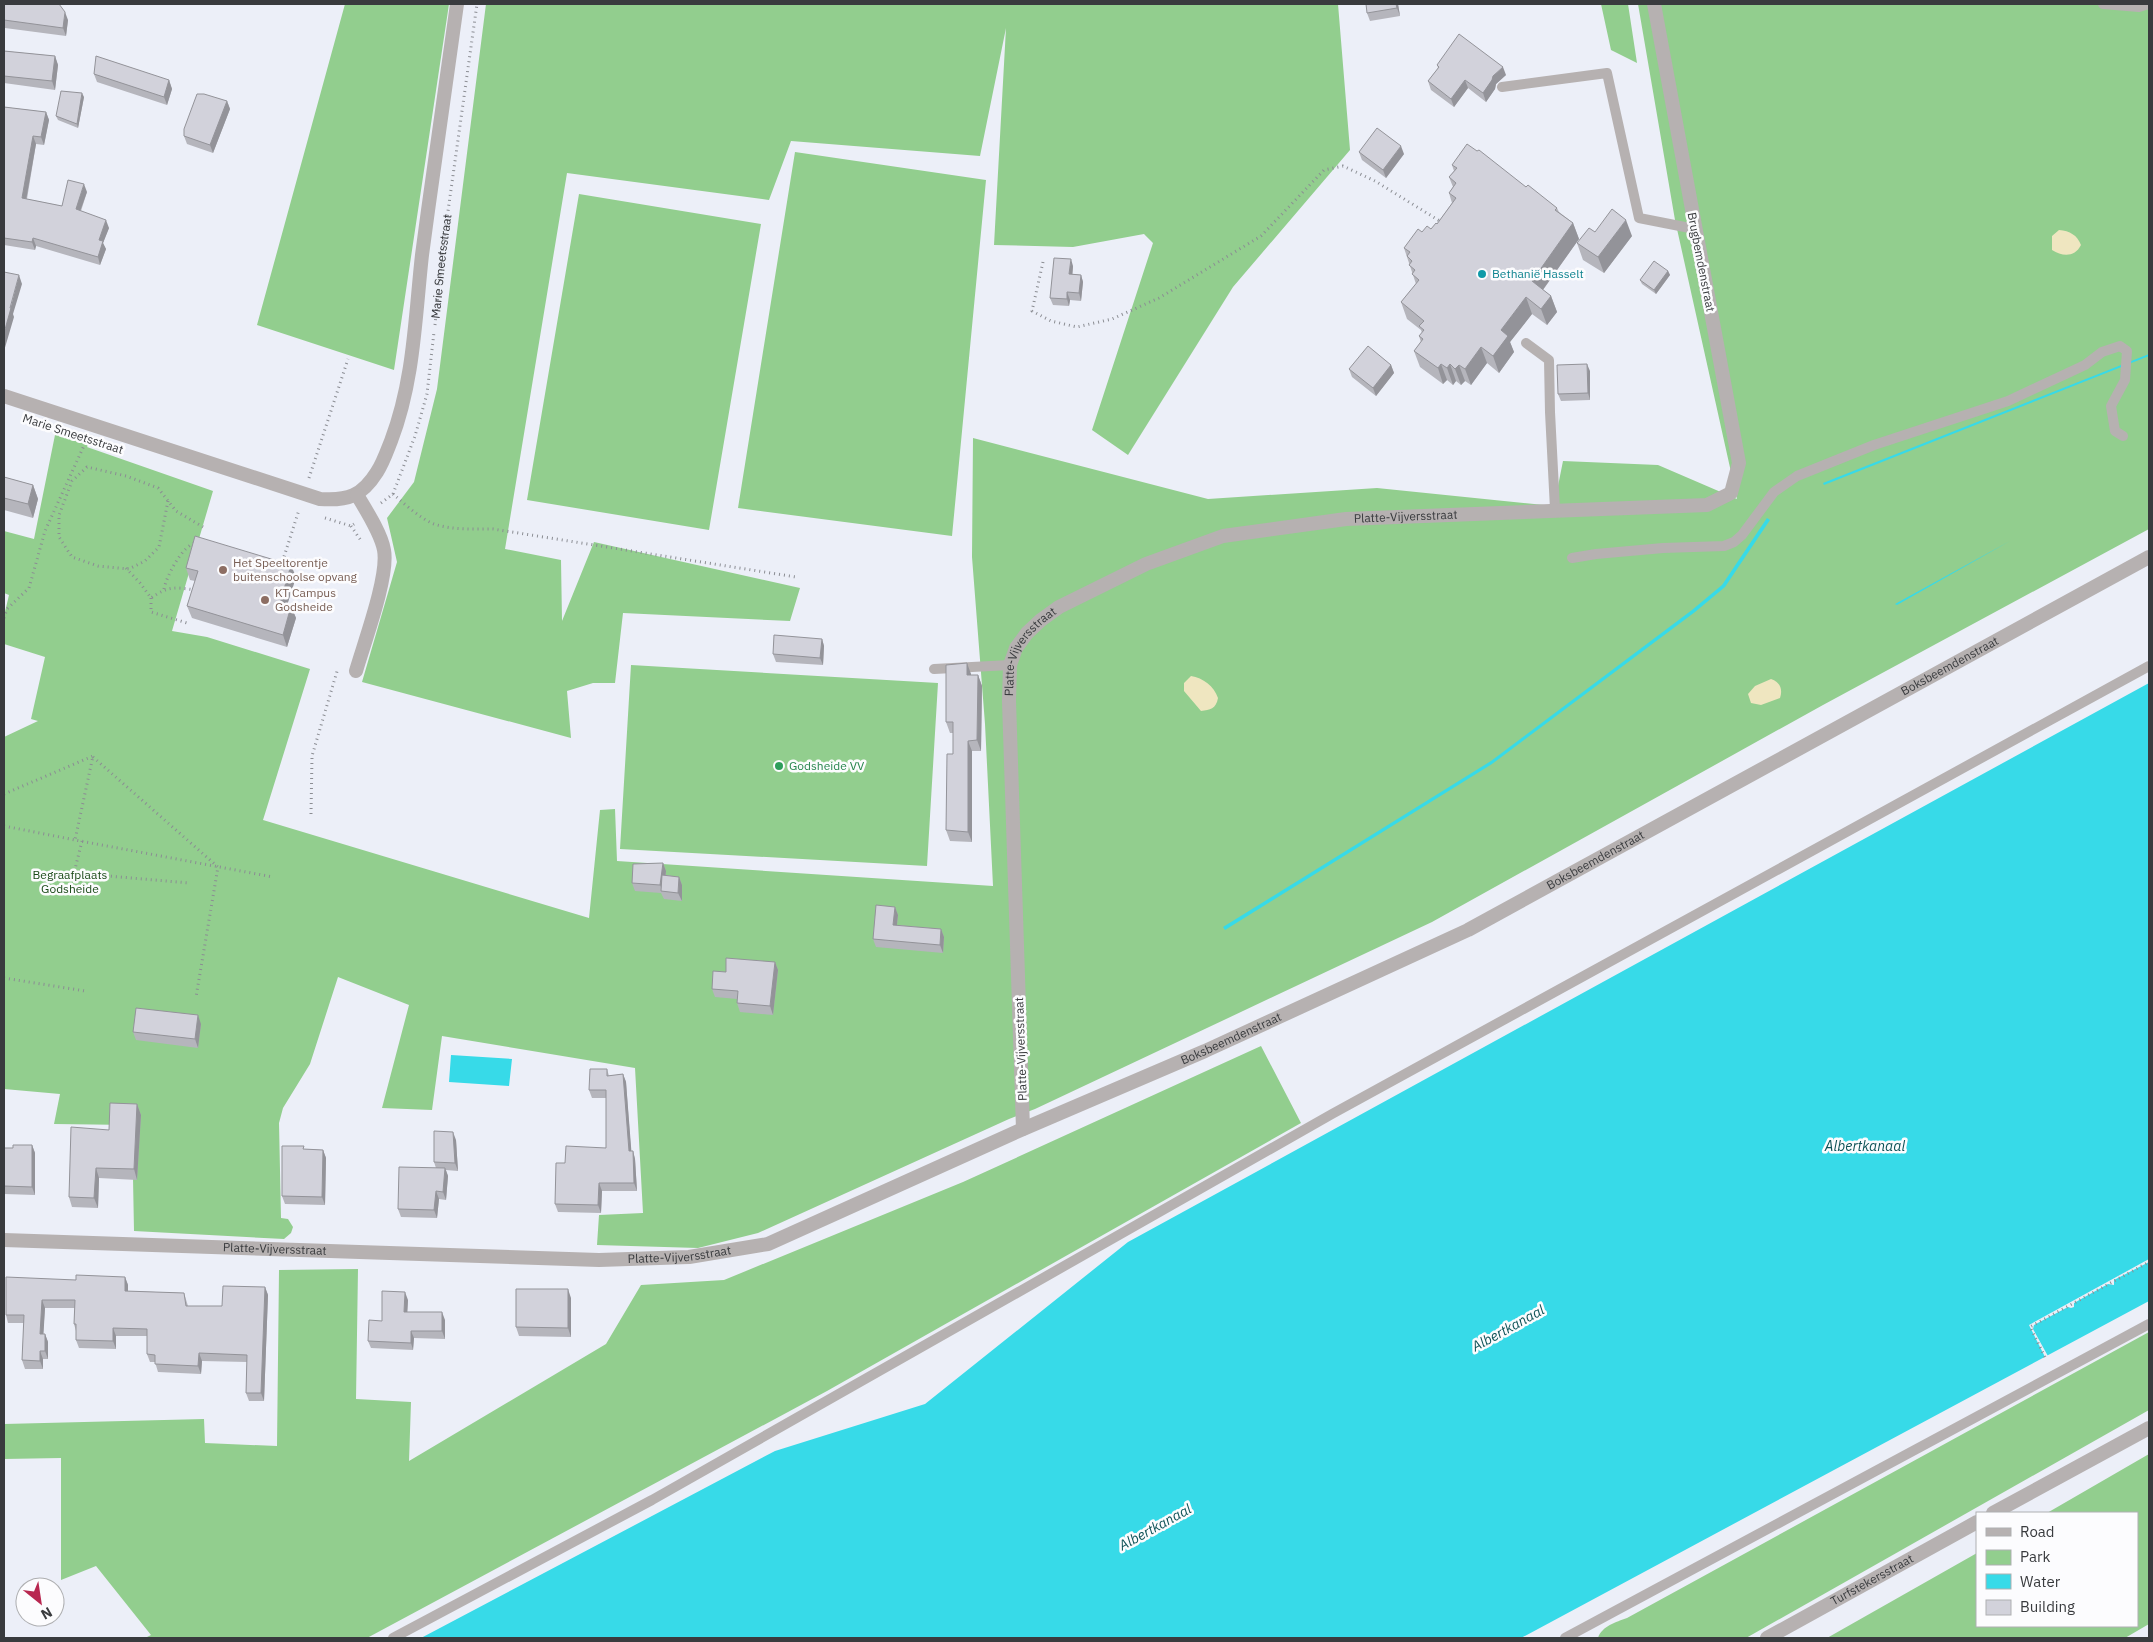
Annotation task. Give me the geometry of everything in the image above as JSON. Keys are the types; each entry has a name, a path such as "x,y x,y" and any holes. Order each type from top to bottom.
{"street":[{"name":"Marie Smeetsstraat","path":"4,396 320,499 340,500 357,494 378,471 399,418 407,388 413,354 424,246 457,4"},
{"name":"Brugbemdenstraat","path":"1654,4 1740,462 1731,493 1707,505"},
{"path":"356,671 385,570 384,549 357,494"},
{"name":"Platte-Vijversstraat","path":"4,1240 599,1260 690,1258 768,1244 1023,1128 1009,711 1010,665 1016,648 1027,633 1041,620 1059,607 1146,564 1223,536 1346,519 1555,509 1707,505"},
{"name":"Boksbeemdenstraat","path":"1023,1128 1205,1051 1468,930 2149,557"},
{"path":"1995,1512 2149,1428"},
{"name":"Turfstekersstraat","path":"1768,1638 1976,1523"}],"lane":[{"path":"2103,4 2140,7 2149,4"},
{"path":"1502,87 1607,73 1639,218 1695,229"},
{"path":"1526,343 1549,360 1555,509"},
{"path":"1572,558 1663,548 1724,546 1734,542 1742,535 1774,492 1797,476 1874,445 2008,401 2085,365 2102,352 2120,346 2127,351 2125,380 2111,406 2115,431 2123,436"},
{"path":"934,669 1010,665"},
{"path":"393,1638 652,1500 1332,1114 2149,666"},
{"path":"1565,1638 2149,1324"}],"path":[{"name":"Marie Smeetsstraat","path":"316,515 351,526 368,514 392,494 415,436 427,394 442,254 477,4"},
{"path":"1043,262 1032,311 1051,321 1077,327 1112,319 1159,298 1253,241 1286,212 1324,170 1343,166 1375,181 1444,224"},
{"path":"279,572 348,360"},
{"name":"Marie Smeetsstraat","path":"78,436 96,442"},
{"path":"4,618 6,609 29,588 45,531 87,438"},
{"path":"168,501 159,547 145,561 130,569 98,566 72,557 59,537 59,515 72,481 87,467 126,476 158,488 176,511 203,527"},
{"path":"392,494 433,524 453,528 493,530 796,577"},
{"path":"299,509 308,512"},
{"path":"164,589 166,578 187,547 193,542 198,543"},
{"path":"126,568 151,598 151,612 187,623"},
{"path":"151,598 164,589 175,587 196,590"},
{"path":"4,794 93,756"},
{"path":"75,840 93,756"},
{"path":"93,756 218,867"},
{"path":"4,826 273,877"},
{"path":"82,841 74,873 189,883"},
{"path":"196,997 218,867"},
{"path":"4,978 86,990"},
{"path":"2045,1357 2030,1327 2149,1262"}],"green space":[{"path":"345,4 449,4 394,370 257,325"},
{"path":"486,4 1338,4 1350,150 1233,287 1128,455 1092,430 1153,243 1144,234 1073,247 994,245 1006,28 980,156 791,141 769,200 567,173 505,549 561,560 562,621 594,542 800,588 790,621 623,613 615,683 593,683 567,691 571,738 362,682 397,562 387,518 414,482 437,389"},
{"path":"1601,4 1628,4 1637,63 1611,50"},
{"name":"Begraafplaats Godsheide","path":"1638,4 2149,4 2149,529 1823,705 1432,922 1035,1109 758,1233 698,1248 597,1245 599,1215 643,1213 635,1068 442,1036 432,1110 382,1108 409,1005 338,977 310,1064 283,1108 279,1123 281,1218 288,1219 293,1227 291,1233 284,1239 134,1231 132,1125 54,1124 60,1094 4,1089 4,737 38,721 31,719 45,657 4,644 4,616 9,595 4,593 4,531 34,539 56,430 91,441 87,447 213,491 172,631 207,637 310,669 263,820 589,918 600,810 615,809 617,861 993,886 985,724 972,557 973,438 1208,499 1377,488 1554,506 1563,461 1658,465 1737,499 1675,220"},
{"path":"795,152 986,180 952,536 738,508"},
{"path":"579,194 761,224 709,530 527,500"},
{"name":"Godsheide VV","path":"631,665 938,683 927,866 620,849"},
{"path":"1261,1046 1301,1123 827,1391 367,1638 145,1638 151,1635 96,1566 65,1578 61,1577 61,1458 4,1459 4,1424 204,1419 205,1443 277,1446 279,1270 358,1269 356,1399 411,1402 409,1461 606,1344 641,1285 724,1280 963,1182"},
{"path":"2149,1332 2149,1410 1746,1638 1598,1638 1603,1630 1610,1625 1627,1618"},
{"path":"2149,1454 2149,1624 2125,1638 1827,1638 1976,1554 1976,1627 2138,1627 2138,1512 2049,1512"}],"sand":[{"path":"2059,230 2067,231 2075,236 2081,245 2072,254 2064,255 2052,250 2052,236"},
{"path":"1191,676 1211,686 1218,698 1216,705 1201,711 1184,691 1184,683"},
{"path":"1771,679 1780,686 1780,698 1761,705 1751,703 1748,694 1755,686"}],"water":[{"path":"2149,354 2149,356 1824,485 1823,483"},
{"path":"1767,518 1770,520 1725,587 1695,612 1492,764 1225,930 1223,927 1491,761 1692,610 1722,585"},
{"path":"2010,541 1897,605 1895,604"},
{"name":"Albertkanaal","path":"2149,683 2149,1301 1521,1638 421,1638 775,1451 925,1404 1128,1242"},
{"path":"451,1055 512,1059 509,1086 449,1082"}],"pier":[{"path":"2149,1259 2149,1262 2114,1280 2114,1285 2108,1284 2074,1303 2074,1307 2068,1307 2034,1325 2033,1329 2049,1358 2046,1359 2029,1325"}],"building":[{"path":"4,4 59,4 65,12 63,28 4,20"},
{"path":"1366,4 1396,4 1397,8 1367,13"},
{"path":"1459,34 1503,67 1493,76 1483,93 1465,80 1451,99 1428,81"},
{"path":"4,51 55,56 52,81 4,76"},
{"path":"96,56 169,80 164,97 94,74"},
{"path":"61,91 82,93 77,124 56,116"},
{"path":"197,94 204,94 227,101 210,145 184,136 184,129"},
{"path":"4,107 46,112 41,137 33,136 22,198 62,206 68,180 84,184 76,209 106,220 99,240 103,241 98,257 33,238 32,242 4,238"},
{"path":"1377,128 1401,146 1383,170 1359,152"},
{"name":"Bethanië Hasselt","path":"1467,144 1477,151 1479,150 1526,187 1528,185 1557,208 1555,210 1573,223 1532,281 1551,296 1541,309 1526,297 1501,330 1508,336 1493,356 1481,347 1465,369 1459,365 1455,369 1450,364 1447,368 1441,364 1438,368 1414,351 1423,339 1419,336 1424,330 1419,326 1424,321 1401,302 1419,280 1412,274 1415,270 1409,265 1412,261 1407,256 1410,252 1404,248 1418,229 1422,232 1427,226 1431,229 1437,224 1456,198 1449,193 1456,183 1449,177 1457,168 1452,165"},
{"path":"1612,209 1626,220 1598,257 1577,243 1589,228 1595,232"},
{"path":"1054,258 1071,259 1069,274 1081,275 1079,293 1067,292 1067,299 1050,298"},
{"path":"1654,261 1668,271 1654,290 1640,280"},
{"path":"4,272 19,275 4,333"},
{"path":"1368,346 1391,365 1373,388 1349,369"},
{"path":"1587,364 1588,393 1558,394 1557,365"},
{"path":"4,477 33,485 28,504 4,498"},
{"path":"195,536 291,565 280,603 291,606 283,635 187,606 198,571 186,568"},
{"path":"774,635 822,639 820,658 773,654"},
{"path":"967,663 967,675 978,675 977,740 968,741 968,832 946,830 947,754 953,754 953,722 946,722 946,665"},
{"path":"663,863 660,885 632,883 633,864"},
{"path":"662,875 679,877 678,893 661,891"},
{"path":"876,905 895,907 893,925 941,929 940,945 873,939"},
{"path":"726,958 775,962 770,1006 737,1003 738,991 712,989 713,971 726,972"},
{"path":"136,1008 198,1015 195,1039 133,1032"},
{"path":"590,1069 607,1069 607,1076 623,1074 629,1151 633,1151 634,1183 599,1183 598,1205 555,1204 556,1163 565,1163 566,1146 606,1148 606,1090 589,1090"},
{"path":"110,1103 137,1104 134,1169 96,1168 94,1198 69,1197 71,1127 109,1130"},
{"path":"434,1131 453,1132 455,1163 434,1162"},
{"path":"13,1145 32,1145 32,1187 4,1186 4,1148 13,1148"},
{"path":"282,1146 304,1146 303,1149 323,1150 322,1197 282,1196"},
{"path":"399,1167 445,1168 443,1192 436,1191 434,1210 398,1209"},
{"path":"76,1275 125,1277 125,1291 184,1293 186,1306 222,1306 223,1286 265,1287 261,1393 246,1393 247,1355 199,1353 198,1366 155,1364 155,1355 147,1354 147,1329 113,1328 113,1341 76,1340 76,1324 74,1324 75,1300 42,1300 40,1334 45,1334 45,1351 40,1351 40,1361 22,1360 24,1315 6,1315 6,1277 76,1280"},
{"path":"516,1289 568,1289 568,1328 516,1327"},
{"path":"382,1291 405,1292 404,1312 442,1312 442,1331 411,1331 411,1343 368,1341 369,1320 382,1321"}],"place":[{"name":"Bethanië Hasselt","path":"1482,274"},
{"name":"Het Speeltorentje buitenschoolse opvang","path":"223,570"},
{"name":"KT Campus Godsheide","path":"265,600"},
{"name":"Godsheide VV","path":"779,766"}]}
